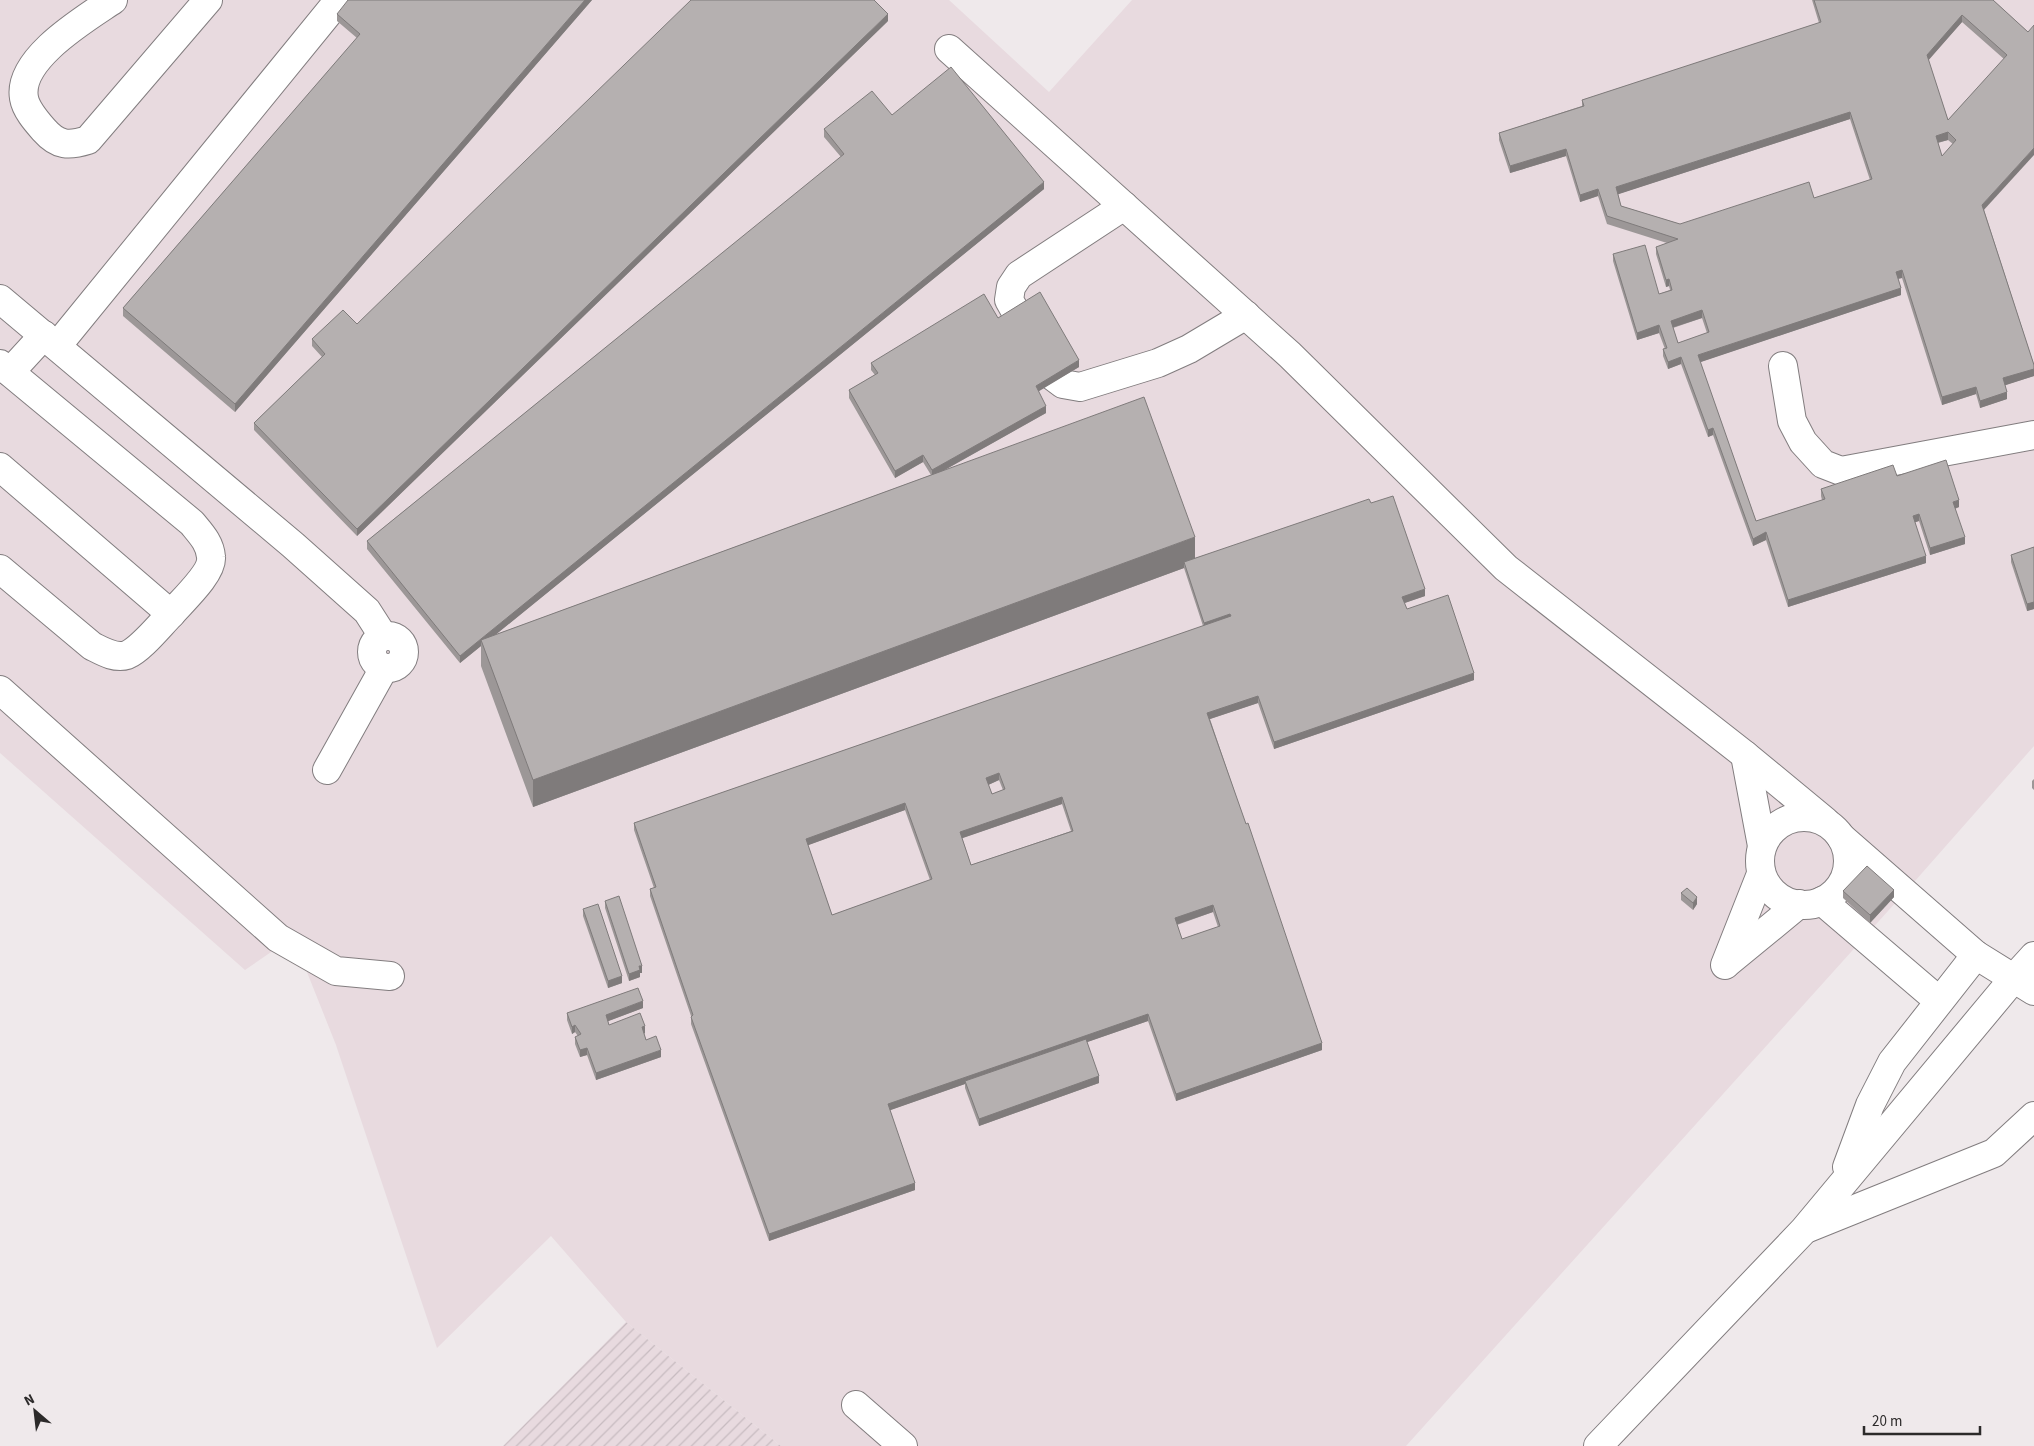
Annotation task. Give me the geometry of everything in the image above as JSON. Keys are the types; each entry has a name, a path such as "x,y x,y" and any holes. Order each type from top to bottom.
{"street":[{"path":"113,0 48,46 27,74 24,98 34,120 52,139 72,146 88,140 208,0"},
{"path":"0,569 92,646 108,654 126,655 142,644 206,574 212,559 206,540 192,523 5,368 50,341 338,0"},
{"path":"948,50 1246,315 1358,420 1506,568 1745,755 1833,829 1976,956 2024,984"},
{"path":"1124,206 1019,275 1011,287 1009,300 1051,375 1062,384 1080,386 1158,363 1189,349 1246,315"},
{"path":"0,298 293,545 367,611 383,636 391,636 399,640 403,647 404,656 400,663 384,668 327,770"},
{"path":"1783,366 1792,422 1803,442 1824,464 1841,471 2034,434"},
{"path":"0,467 171,614"},
{"path":"0,690 278,938 336,971 390,976"},
{"path":"1745,755 1762,846"},
{"path":"1761,874 1725,965 1811,903 1837,890 1846,874 1848,855 1833,829 1807,816 1788,819 1772,830 1762,846 1759,860 1761,874 1770,889 1783,900 1811,903 1939,1002"},
{"path":"1841,1186 1870,1105 1892,1062 1976,956"},
{"path":"1598,1446 1804,1230 1841,1186 2024,984 2034,956"},
{"path":"1804,1230 1994,1153 2034,1116"},
{"path":"856,1405 903,1446"}],"shaded area":[{"path":"0,0 949,0 1049,92 1132,0 2034,0 2034,746 1915,881 1406,1446 781,1446 626,1322 551,1236 437,1348 336,1045 293,937 245,970 0,753"},
{"path":"626,1322 781,1446 503,1446"}],"building":[{"path":"348,0 585,0 235,404 123,308 360,34 337,14"},
{"path":"691,0 874,0 888,14 357,529 254,423 325,354 312,339 343,310 357,324"},
{"path":"1814,0 1993,0 2028,32 2034,25 2034,148 1982,205 2034,369 2003,378 2007,392 1980,401 1976,387 1942,397 1902,270 1896,272 1901,288 1698,355 1756,521 1825,499 1821,489 1893,465 1897,476 1946,460 1959,500 1953,502 1965,537 1930,548 1919,514 1913,516 1926,556 1788,600 1766,532 1753,539 1713,428 1708,430 1681,357 1668,362 1663,349 1667,348 1659,325 1637,333 1613,254 1645,245 1659,294 1672,290 1669,279 1666,280 1656,247 1678,239 1607,216 1598,189 1580,195 1566,149 1510,166 1499,133 1584,106 1582,100 1821,22","holes":["1962,15 2007,55 1948,120 1927,55","1850,112 1872,179 1814,198 1809,182 1680,224 1621,206 1616,187","1948,132 1956,140 1942,156 1936,136","1702,310 1709,332 1678,343 1671,321"]},
{"path":"951,67 1044,182 460,656 367,541 844,154 824,129 872,91 892,115"},
{"path":"1040,292 1079,360 1036,386 1046,406 932,470 923,455 895,471 849,390 878,373 871,363 984,294 998,318"},
{"path":"1144,397 1195,537 533,780 481,640"},
{"path":"1393,496 1425,589 1402,597 1407,609 1448,595 1474,673 1274,742 1258,696 1207,713 1246,824 1248,823 1322,1043 1176,1094 1148,1014 888,1104 915,1183 769,1234 691,1017 693,1015 650,889 656,887 634,823 1231,616 1230,614 1204,623 1184,562 1369,499 1371,503","holes":["999,773 1005,789 992,794 986,778","1062,797 1073,831 971,865 960,832","905,803 932,879 832,915 806,839","1213,905 1220,926 1182,939 1175,918"]},
{"path":"2034,547 2034,602 2027,604 2011,555"},
{"path":"1867,866 1894,890 1870,915 1843,891"},
{"path":"1687,888 1697,897 1693,903 1681,893"},
{"path":"619,896 642,966 639,966 640,970 629,974 605,901"},
{"path":"598,904 622,976 608,981 583,909"},
{"path":"638,988 643,1001 606,1015 609,1025 640,1013 645,1026 642,1027 646,1040 656,1036 661,1050 596,1073 587,1048 580,1050 575,1037 581,1034 575,1025 572,1027 567,1013"},
{"path":"1086,1039 1099,1076 979,1119 965,1081"}]}
